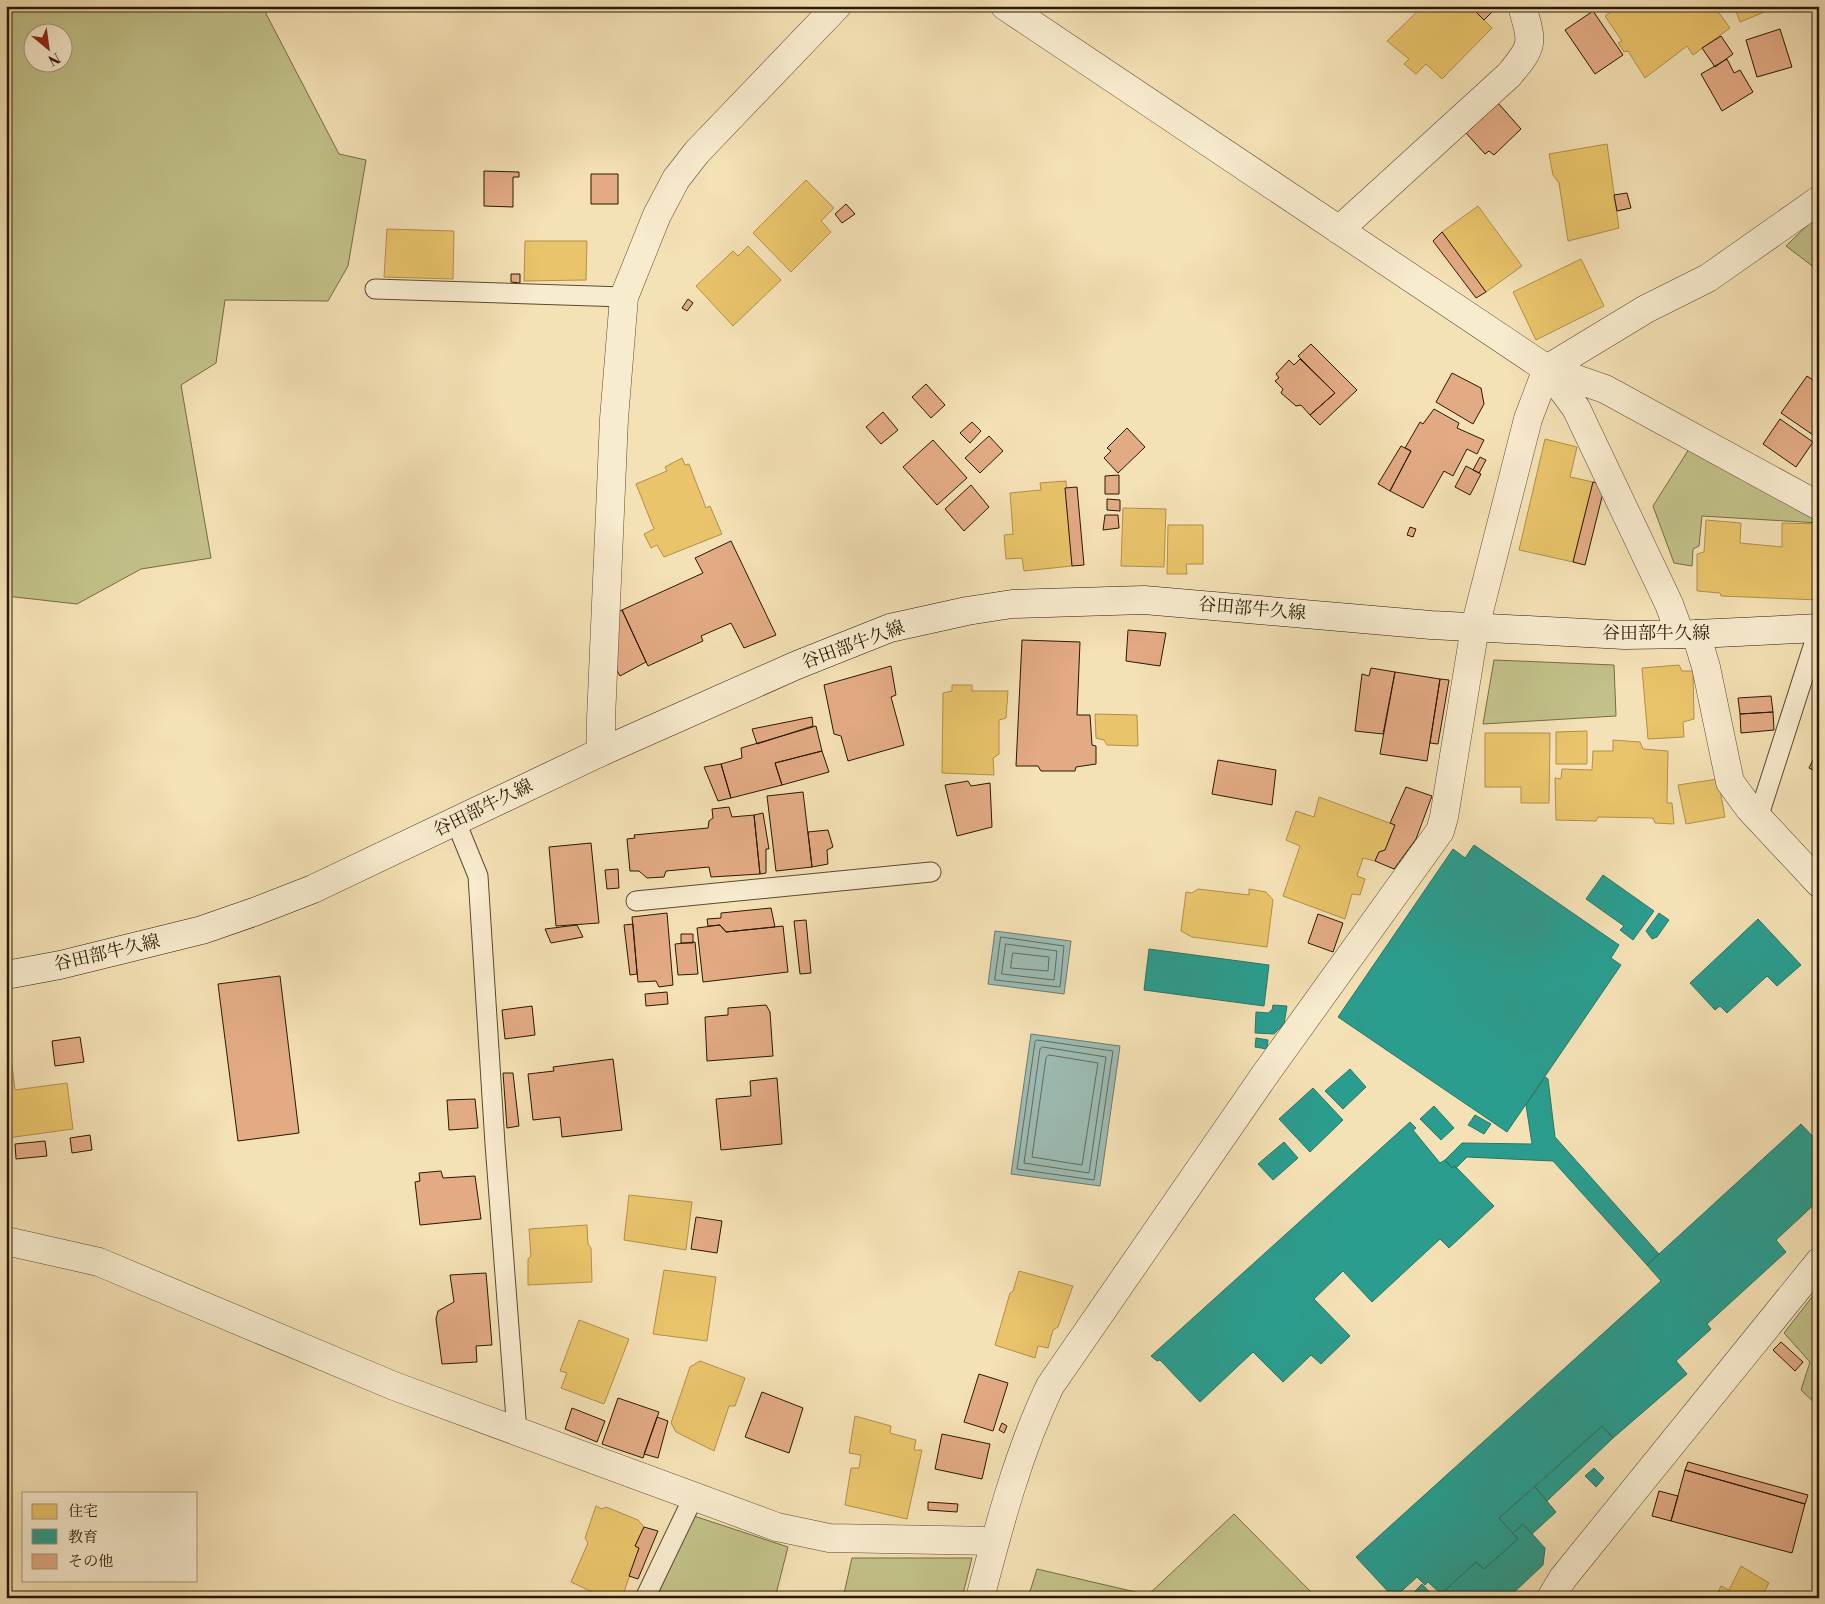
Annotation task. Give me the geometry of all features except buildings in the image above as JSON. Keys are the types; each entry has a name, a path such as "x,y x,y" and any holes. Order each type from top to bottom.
{"street":[{"path":"601,752 600,719 614,419 624,297 657,215 676,179 697,152 837,6"},
{"path":"1005,6 1547,369 1606,390 1819,506"},
{"path":"1339,230 1509,75 1528,52 1529,32 1522,6"},
{"path":"980,1598 995,1541 1034,1419 1050,1386 1264,1076 1440,831 1444,817 1475,628 1528,419 1547,369 1646,309 1708,278 1819,200"},
{"path":"1547,369 1576,408 1669,604 1706,667 1730,782 1758,818 1819,883"},
{"name":"谷田部牛久線","path":"6,975 60,965 202,930 313,888 601,752 797,665 890,628 967,611 1012,604 1144,600 1475,628 1624,635 1819,628"},
{"path":"6,1241 99,1262 394,1386 777,1527 829,1538 995,1541"},
{"path":"1551,1598 1563,1578 1819,1262"}],"lane":[{"path":"375,289 624,297"},
{"path":"1758,818 1819,628"},
{"path":"456,822 478,876 495,1144 518,1432"},
{"path":"636,900 931,872"},
{"path":"645,1598 694,1496"}],"shaded area":[{"path":"6,6 262,6 339,154 366,160 348,266 328,301 225,300 216,363 181,385 211,558 141,569 77,604 6,596"},
{"path":"1819,214 1819,271 1786,246"},
{"path":"1689,449 1819,519 1819,523 1702,516 1699,546 1693,549 1692,566 1674,563 1653,506"},
{"path":"1494,660 1614,665 1616,716 1483,724"},
{"path":"1819,1288 1819,1407 1801,1390 1810,1362 1784,1333"},
{"path":"1234,1514 1317,1598 1028,1598 1037,1569 1148,1595"},
{"path":"694,1516 788,1547 775,1598 656,1598"},
{"path":"852,1558 972,1558 962,1598 843,1598"}],"water":[{"path":"995,931 1071,941 1064,994 988,984"},
{"path":"1031,1034 1120,1046 1100,1186 1011,1174"}]}
